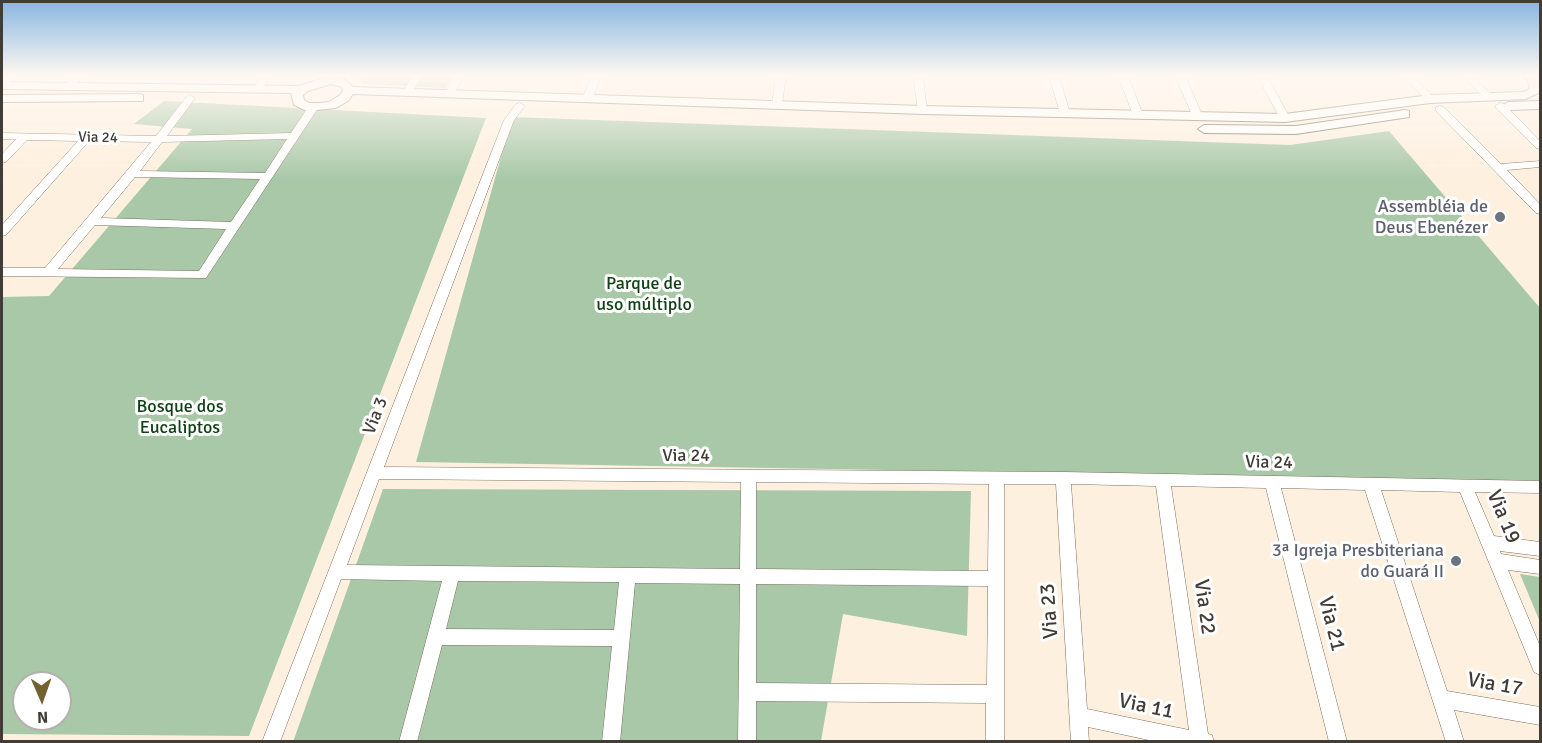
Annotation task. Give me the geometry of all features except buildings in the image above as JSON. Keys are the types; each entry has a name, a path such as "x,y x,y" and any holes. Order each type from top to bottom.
{"street":[{"path":"48,273 132,174 180,111"},
{"path":"2,272 202,275 311,111"},
{"name":"Via 3","path":"271,741 508,120 516,111"},
{"path":"788,111 1296,130 1382,111"},
{"path":"955,111 1285,118 1351,111 1377,118 1428,111"},
{"path":"1136,111 1138,116"},
{"path":"1195,111 1198,117"},
{"path":"1281,111 1285,118"},
{"path":"1442,111 1540,210"},
{"path":"1504,111 1540,146"},
{"name":"Via 24","path":"2,136 159,138 294,136"},
{"path":"2,160 25,136"},
{"path":"2,232 86,138"},
{"path":"1497,168 1540,164"},
{"path":"132,174 268,176"},
{"path":"93,221 235,226"},
{"name":"Via 24","path":"375,473 1063,478 1540,487"},
{"path":"747,741 749,476"},
{"path":"995,741 997,478"},
{"name":"Via 23","path":"1063,478 1080,741"},
{"name":"Via 22","path":"1163,480 1202,741"},
{"name":"Via 21","path":"1272,482 1338,741"},
{"path":"1371,484 1455,741"},
{"name":"Via 19","path":"1465,486 1540,666"},
{"path":"1489,542 1540,549"},
{"path":"1497,561 1540,567"},
{"path":"337,572 996,579"},
{"path":"408,741 452,573"},
{"path":"611,741 628,575"},
{"path":"436,637 621,638"},
{"path":"747,692 996,694"},
{"name":"Via 17","path":"1442,699 1540,716"},
{"name":"Via 11","path":"1079,716 1202,741"}],"green space":[{"name":"Bosque dos Eucaliptos","path":"151,111 347,111 486,118 249,736 2,734 2,297 49,296 192,129 134,124"},
{"name":"Parque de uso múltiplo","path":"512,117 1290,145 1389,131 1540,308 1540,481 416,462"},
{"path":"383,489 971,491 967,636 843,614 821,741 293,742"},
{"path":"1520,574 1540,577 1540,622"}],"place":[{"name":"Assembléia de Deus Ebenézer","path":"1500,217"},
{"name":"3ª Igreja Presbiteriana do Guará II","path":"1456,561"}]}
